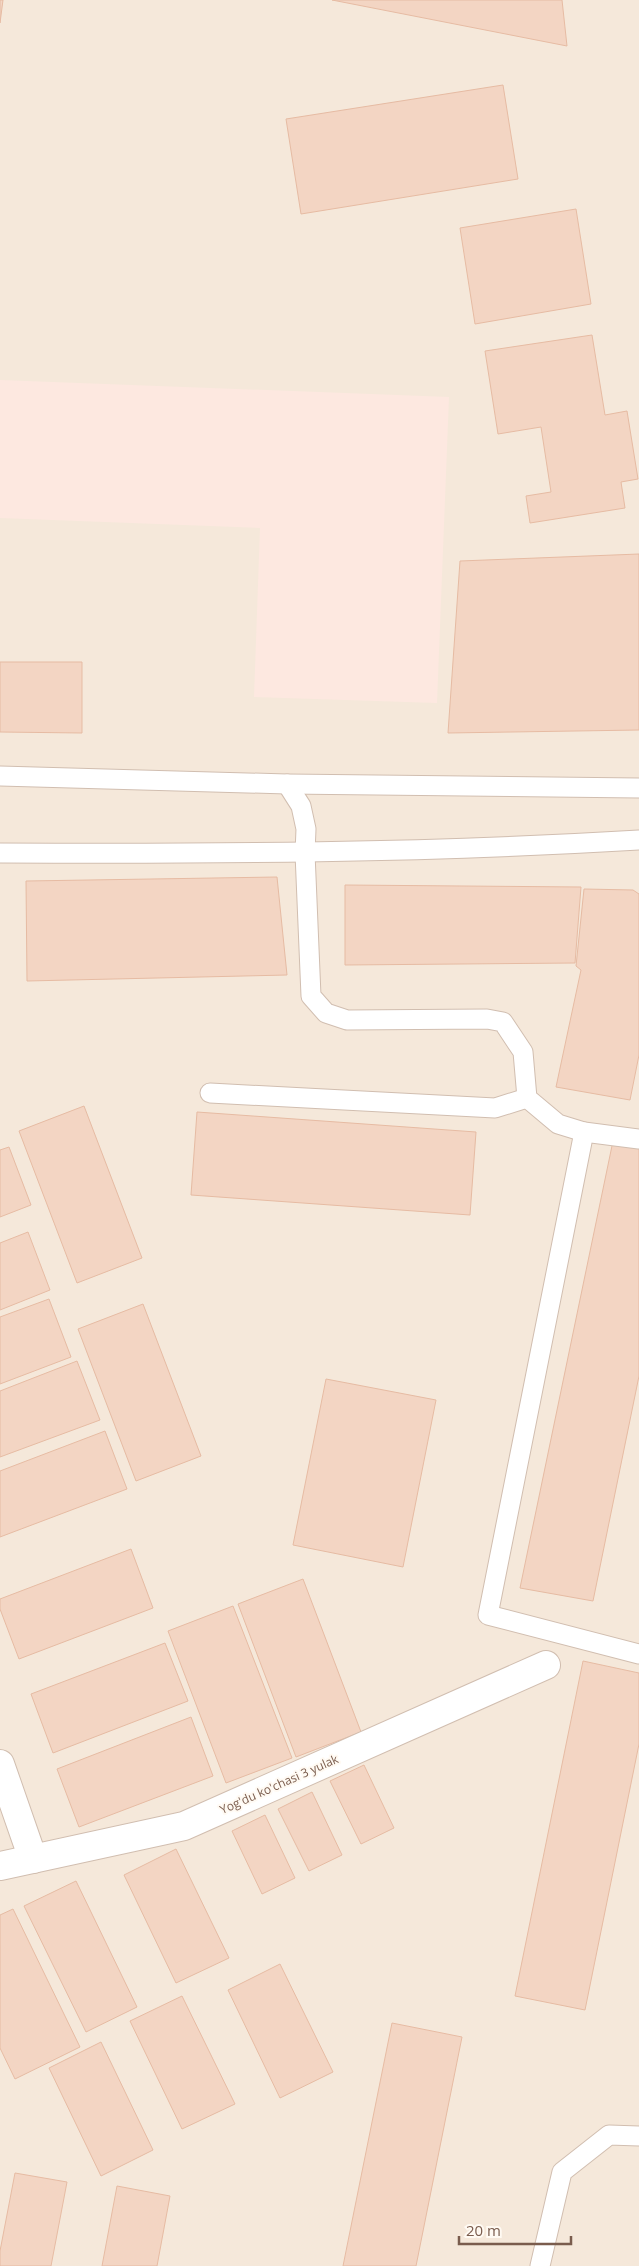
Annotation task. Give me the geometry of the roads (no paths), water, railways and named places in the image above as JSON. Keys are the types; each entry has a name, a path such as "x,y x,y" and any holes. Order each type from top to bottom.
{"street":[{"name":"Yog'du ko'chasi 3 yulak","path":"0,1866 184,1826 546,1665"},
{"path":"0,1764 33,1859"}],"lane":[{"path":"0,776 287,784 639,788"},
{"path":"287,784 301,806 306,829 305,853 311,996 326,1014 347,1020 487,1019 503,1022 523,1052 527,1098 558,1124 584,1132 639,1139"},
{"path":"0,853 305,853 510,848 639,840"},
{"path":"210,1094 495,1108 527,1098"},
{"path":"584,1132 488,1615 639,1654"},
{"path":"540,2266 562,2172 608,2135 639,2136"}]}
